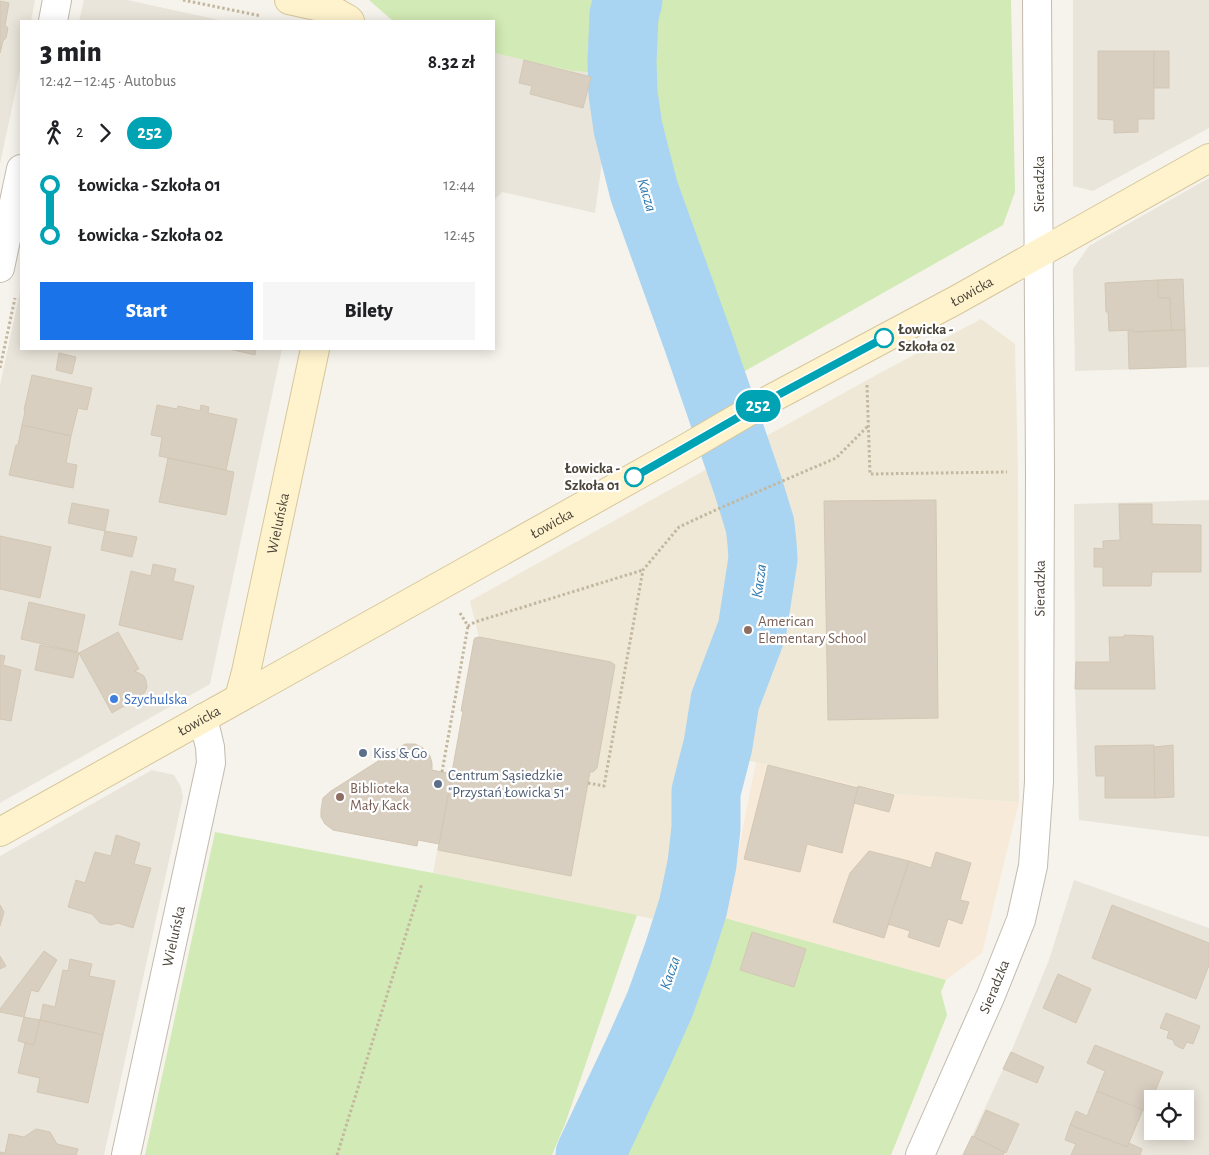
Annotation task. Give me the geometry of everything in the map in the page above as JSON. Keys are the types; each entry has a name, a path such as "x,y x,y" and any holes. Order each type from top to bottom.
{"street":[{"path":"53,20 58,0"},
{"path":"289,0 340,15"},
{"name":"Sieradzka","path":"920,1155 991,996 1021,920 1033,866 1039,782 1038,0"},
{"name":"Łowicka","path":"0,832 765,402 958,299 1209,158"},
{"path":"0,268 20,174"},
{"name":"Wieluńska","path":"239,698 315,350"},
{"name":"Wieluńska","path":"126,1155 211,763 210,747 203,718"}],"path":[{"path":"183,0 266,17"},
{"path":"0,368 16,296"},
{"path":"867,380 870,474 1040,472"},
{"path":"588,783 604,786 643,570 679,527 836,458 868,426"},
{"path":"468,626 475,622 643,570"},
{"path":"442,772 468,626 458,610"},
{"path":"337,1155 422,884"}],"shaded area":[{"path":"0,0 35,0 31,20 20,20 20,70 0,164"},
{"path":"84,0 127,0 219,20 79,20"},
{"path":"1073,0 1209,0 1209,128 1093,191 1073,186"},
{"path":"495,53 572,71 611,74 612,90 595,213 502,192 495,199"},
{"path":"1209,178 1209,367 1075,371 1073,269 1089,246"},
{"path":"20,292 20,350 282,350 210,684 0,803 0,385"},
{"name":"American Elementary School","path":"981,319 1015,344 1018,471 1019,802 895,794 742,759 706,930 433,873 463,712 461,711 474,640 479,637 470,601 867,380"},
{"path":"1209,500 1209,837 1079,820 1075,689 1074,504"},
{"path":"756,762 895,794 1019,802 982,953 946,980 725,918"},
{"path":"152,770 174,775 181,787 183,797 104,1155 0,1155 0,856"},
{"path":"1074,880 1209,928 1209,1155 963,1155 1011,1052 1049,960"}],"green space":[{"path":"369,0 1011,0 1015,192 1003,225 745,371 683,402 612,128 611,74 572,71 495,53 495,20 392,20"},
{"path":"215,832 433,873 637,915 565,1124 552,1155 145,1155"},
{"path":"725,918 946,980 941,992 947,1015 891,1155 618,1155 664,1044 714,932"}],"building":[{"path":"0,1 9,3 5,25 8,28 0,53"},
{"path":"1098,51 1154,51 1154,119 1138,119 1138,132 1114,133 1114,120 1098,119"},
{"path":"1154,51 1169,51 1169,88 1154,88"},
{"path":"524,60 591,77 583,108 530,94 532,86 519,83"},
{"path":"1183,279 1185,330 1171,330 1170,298 1158,298 1158,280"},
{"path":"1158,280 1158,298 1170,298 1171,330 1109,331 1105,283"},
{"path":"1128,330 1133,330 1133,332 1185,330 1186,367 1129,369"},
{"path":"233,350 256,350 255,355"},
{"path":"59,353 76,357 72,374 56,370"},
{"path":"32,375 92,388 87,410 78,408 71,436 22,425"},
{"path":"157,405 177,409 178,406 200,411 201,405 209,407 208,413 237,419 226,470 159,456 162,437 151,435"},
{"path":"22,425 71,436 66,463 77,465 73,488 9,475"},
{"path":"168,458 234,472 226,515 159,502"},
{"path":"936,500 938,718 828,720 824,501"},
{"path":"72,503 109,510 105,531 68,523"},
{"path":"1119,504 1152,504 1152,524 1201,525 1201,572 1152,572 1151,586 1103,586 1103,567 1094,567 1094,548 1103,549 1103,541 1120,540"},
{"path":"105,531 137,537 132,557 101,550"},
{"path":"0,536 51,547 40,598 0,589"},
{"path":"153,564 176,569 173,581 194,586 182,640 119,625 131,571 151,576"},
{"path":"29,602 85,615 77,652 21,639"},
{"path":"118,632 139,669 134,671 144,676 147,687 141,696 112,713 79,653"},
{"path":"1124,635 1153,636 1155,689 1075,689 1076,662 1110,662 1109,637 1124,637"},
{"path":"479,637 611,662 615,665 597,768 590,772 571,876 438,850 474,640"},
{"path":"40,645 79,653 73,678 35,670"},
{"path":"0,655 5,656 3,665 21,670 11,721 0,719"},
{"path":"405,744 415,744 423,748 430,756 432,770 452,774 439,844 418,840 417,846 333,830 325,824 321,817 323,798"},
{"path":"1154,745 1155,798 1105,798 1105,776 1096,776 1095,746"},
{"path":"1173,745 1174,797 1155,798 1154,747"},
{"path":"768,765 858,788 842,853 807,844 800,872 744,859"},
{"path":"858,786 894,795 889,812 854,803"},
{"path":"116,835 140,843 134,864 151,868 133,928 118,923 111,925 100,923 92,914 68,907 76,880 85,883 95,852 111,856"},
{"path":"869,851 909,861 884,938 833,922 850,873"},
{"path":"936,852 971,863 960,900 969,902 962,924 948,919 939,947 908,937 910,931 888,924 909,861 931,868"},
{"path":"0,905 4,912 0,926"},
{"path":"1112,905 1209,943 1209,965 1196,999 1092,958"},
{"path":"752,932 806,949 794,987 740,970"},
{"path":"44,951 57,960 38,992 31,990 24,1017 0,1012 0,1009"},
{"path":"0,956 6,966 0,969"},
{"path":"70,959 92,964 89,976 115,981 103,1035 40,1020 43,1004 55,1007 63,970 68,971"},
{"path":"1058,974 1091,989 1076,1023 1043,1008"},
{"path":"1166,1013 1200,1026 1193,1044 1187,1042 1183,1049 1175,1045 1173,1040 1167,1038 1169,1031 1160,1028"},
{"path":"24,1017 40,1020 34,1045 18,1041"},
{"path":"40,1020 103,1035 88,1103 37,1092 40,1078 18,1073 25,1043 34,1045"},
{"path":"1095,1045 1163,1072 1156,1090 1144,1090 1144,1111 1097,1091 1105,1071 1087,1063"},
{"path":"1011,1052 1044,1067 1037,1083 1003,1069"},
{"path":"1097,1091 1143,1110 1127,1147 1070,1125 1076,1111 1087,1116"},
{"path":"986,1110 1019,1124 1006,1153 974,1137"},
{"path":"1070,1125 1127,1147 1129,1143 1142,1149 1140,1155 1071,1155 1076,1144 1065,1140"},
{"path":"36,1129 50,1132 57,1144 78,1149 76,1155 0,1155 0,1152 5,1153 9,1134 24,1137"},
{"path":"972,1136 1004,1152 1003,1155 963,1155"}],"waterway":[{"name":"Kacza","path":"590,1155 660,1004 693,907 702,864 706,828 706,792 718,745 725,701 752,630 763,559 760,525 748,486 644,191 628,128 623,93 622,62 624,15 628,0"}],"bus line":[{"name":"252","path":"634,477 765,402 884,338"}],"place":[{"name":"Łowicka - Szkoła 02","path":"884,338"},
{"name":"Łowicka - Szkoła 01","path":"634,477"},
{"name":"American Elementary School","path":"748,630"},
{"name":"Szychulska","path":"114,699"},
{"name":"Kiss & Go","path":"363,753"},
{"name":"Centrum Sąsiedzkie \"Przystań Łowicka 51\"","path":"438,784"},
{"name":"Biblioteka Mały Kack","path":"340,797"}]}
